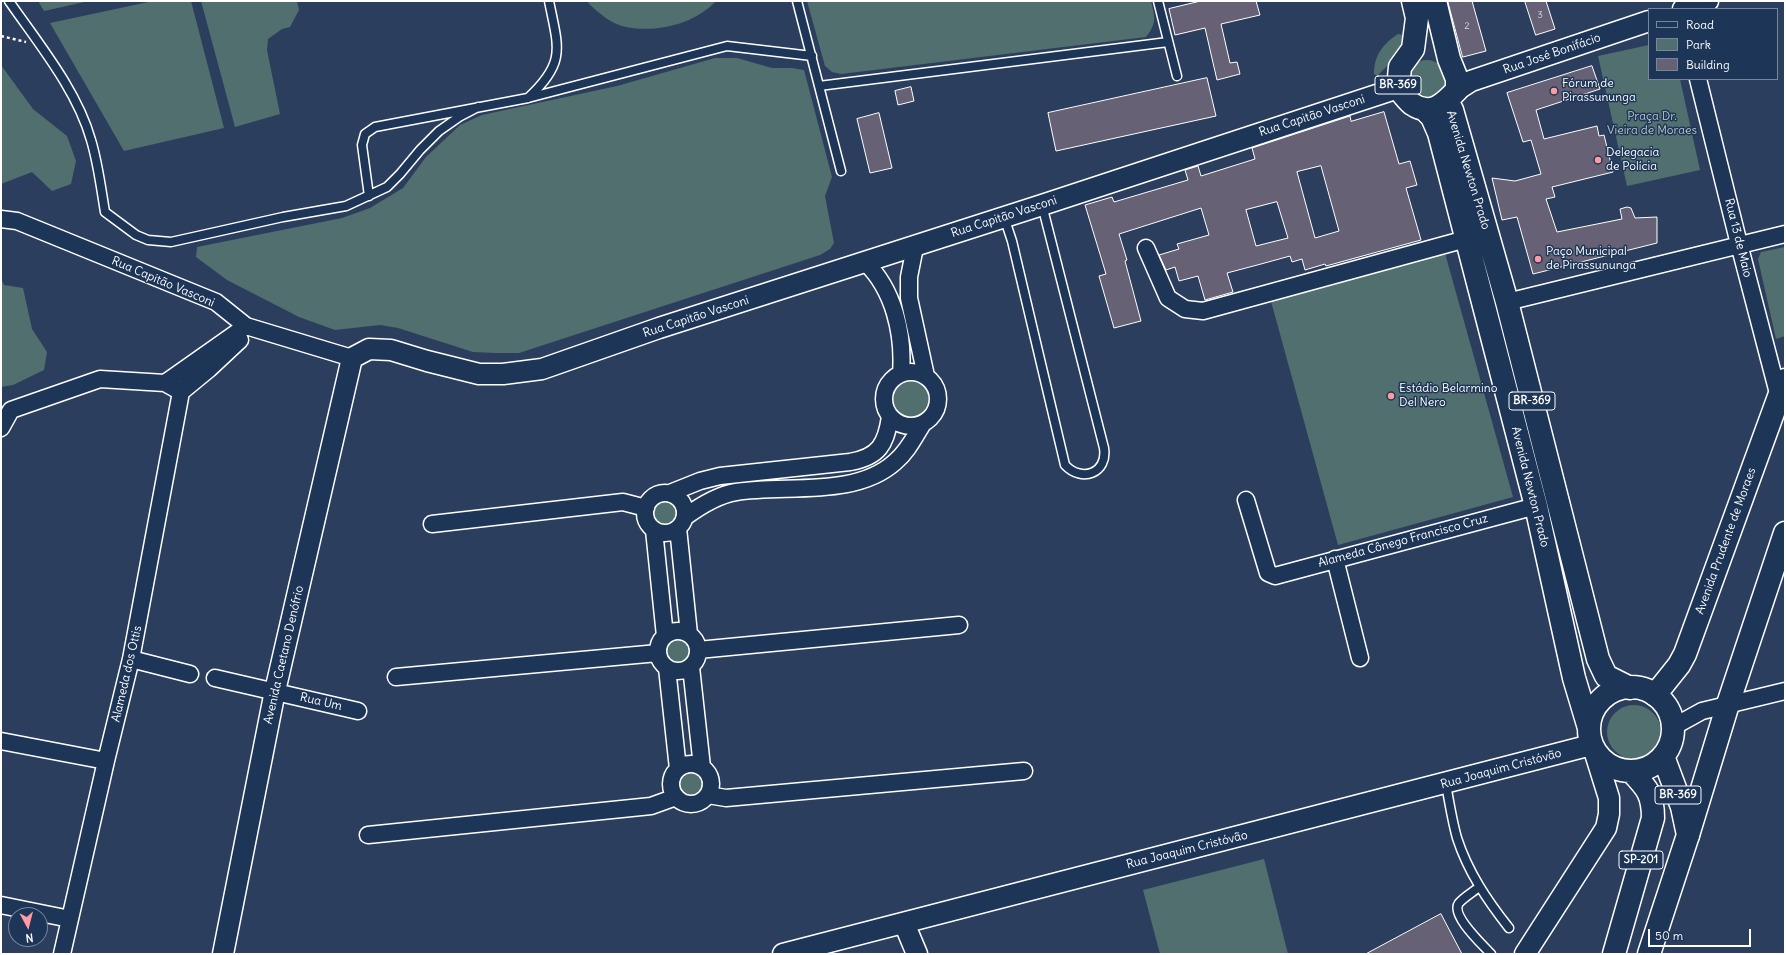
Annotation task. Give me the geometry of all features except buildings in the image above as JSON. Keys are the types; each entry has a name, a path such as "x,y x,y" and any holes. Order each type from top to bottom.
{"main road":[{"name":"BR-369","path":"1413,1 1417,18 1413,49 1400,67 1398,88 1412,104 1425,110"},
{"name":"BR-369","path":"1435,1 1449,59 1457,79 1452,96"},
{"path":"1413,49 1428,51 1449,59"},
{"path":"1425,110 1437,109 1452,96"},
{"name":"Avenida Newton Prado","path":"1452,96 1452,110 1507,302 1598,659 1606,676 1643,691"},
{"name":"Avenida Newton Prado","path":"1425,110 1432,117 1439,133 1536,506 1574,678 1591,741"},
{"name":"Avenida Prudente de Moraes","path":"1643,691 1679,665 1685,654 1782,389"},
{"name":"SP-201","path":"1649,954 1688,835 1728,704 1785,533"},
{"path":"1643,691 1617,690 1606,696 1597,704 1591,715 1591,741 1601,759 1609,766 1620,770 1643,770 1654,764 1663,756 1672,738 1673,727"},
{"name":"BR-369","path":"1643,691 1664,704 1670,715 1673,727"},
{"name":"BR-369","path":"1663,756 1680,800 1688,835"},
{"name":"SP-201","path":"1614,954 1653,818 1651,796 1644,785 1630,771"}],"street":[{"path":"1685,8 1708,1"},
{"name":"Rua José Bonifácio","path":"1452,96 1471,81 1648,21"},
{"name":"Rua 13 de Maio","path":"1698,80 1738,244 1782,389"},
{"name":"Rua Capitão Vasconi","path":"1,219 18,222 216,302 250,327 352,358 369,349 391,350 479,374 503,374 542,369 659,328 1042,206 1398,88"},
{"path":"1507,302 1738,244 1785,234"},
{"path":"1146,248 1168,298 1185,309 1203,311 1466,239"},
{"path":"915,246 909,277 909,298 926,376"},
{"path":"865,262 881,279 891,300 902,345 901,374"},
{"path":"891,300 909,298"},
{"path":"165,383 250,327"},
{"path":"1,428 10,410 100,379 165,383 181,392 209,369 250,327"},
{"path":"902,345 918,342"},
{"name":"Avenida Caetano Denófrio","path":"223,954 276,691 352,358"},
{"path":"654,530 666,533 707,503 736,492 845,484 866,480 886,469 896,462 905,452 922,425 935,414 938,406 939,397 933,381 926,376 910,372 901,374 891,381 884,392 884,405 890,417 904,426 913,427 922,425"},
{"name":"Alameda dos Ottis","path":"62,954 106,761 132,660 181,392"},
{"path":"665,636 654,530 646,520 646,508 648,502 658,494 670,493 700,481 720,476 850,462 866,458 873,454 883,443 887,436 890,417"},
{"path":"670,493 681,500 685,511 681,523 689,634"},
{"name":"Alameda Cônego Francisco Cruz","path":"1246,500 1268,573 1275,576 1536,506"},
{"path":"432,524 623,502 646,508"},
{"path":"1335,560 1360,658"},
{"path":"698,650 960,625"},
{"path":"677,631 689,634 694,638 698,650 695,662 691,667 680,671 668,668 663,664 658,653 658,646 665,636 677,631"},
{"path":"396,677 658,653"},
{"path":"132,660 190,674"},
{"path":"691,667 702,767"},
{"path":"668,668 678,769"},
{"name":"Rua Um","path":"215,678 358,711"},
{"path":"1673,727 1702,711 1785,691"},
{"path":"1,741 106,761"},
{"path":"1525,954 1606,828 1609,814 1609,798 1591,741"},
{"name":"Rua Joaquim Cristóvão","path":"783,954 1446,784 1591,741"},
{"path":"690,764 702,767 707,771 711,782 708,795 699,802 693,804 686,803 676,797 672,792 672,779 678,769 690,764"},
{"path":"708,795 726,798 1024,771"},
{"path":"368,835 651,806 676,797"},
{"path":"1,905 70,919"},
{"path":"904,923 917,954"}],"lane":[{"path":"9,1 61,78 81,113 92,140 105,212 136,235 148,240 171,242 283,217 346,206 387,187 439,131 459,117 478,107"},
{"path":"528,98 544,83 555,64 558,48 549,1"},
{"path":"797,1 841,171"},
{"path":"1158,1 1176,76"},
{"path":"819,86 1168,42"},
{"path":"369,196 362,145 365,134 375,127 528,98 727,46 812,56"},
{"path":"1004,217 1012,241 1065,465 1075,473 1088,474 1094,472 1102,464 1105,453 1042,206"},
{"path":"1446,784 1457,837 1465,859 1479,887 1509,928"},
{"path":"1479,887 1459,903 1458,910 1462,921 1491,954"}],"path":[{"path":"1,36 39,45"}],"green space":[{"path":"38,1 89,1 44,11"},
{"path":"153,1 191,1 224,128 124,151 50,23"},
{"path":"201,1 297,1 299,10 290,27 282,29 268,39 267,50 280,114 235,127"},
{"path":"588,1 716,1 707,9 685,22 672,26 647,29 622,26 608,20 589,4"},
{"path":"807,1 1151,1 1154,20 1152,28 1146,37 841,74 832,72 825,66"},
{"path":"1398,34 1403,35 1400,47 1390,63 1377,76 1374,74 1374,67 1380,51"},
{"name":"Praça Dr. Vieira de Moraes","path":"1648,45 1648,80 1680,80 1700,170 1627,186 1598,56"},
{"path":"715,58 737,58 772,68 792,68 804,70 832,177 825,196 834,243 830,249 820,255 519,353 473,352 398,328 380,325 335,330 299,317 227,280 196,257 197,247 342,218 370,208 403,188 426,157 460,125 482,115 617,86"},
{"path":"1423,60 1431,60 1441,65 1445,72 1445,86 1441,93 1431,98 1423,98 1413,93 1411,90 1408,83 1408,75 1413,65 1416,63"},
{"path":"1,65 33,109 67,136 76,161 71,184 52,191 32,172 1,184"},
{"name":"Estádio Belarmino Del Nero","path":"1443,246 1513,497 1338,545 1269,294"},
{"path":"1785,247 1785,336 1776,339 1758,259 1761,252"},
{"path":"1,278 4,285 23,288 32,329 47,352 44,370 13,385 1,387"},
{"path":"907,380 915,380 925,385 929,392 929,406 925,413 915,418 907,418 897,413 895,410 892,403 892,395 897,385 900,383"},
{"path":"665,500 674,504 678,513 674,522 665,526 656,522 652,513 656,504"},
{"path":"678,638 687,642 691,651 687,660 678,664 669,660 665,651 669,642"},
{"path":"1634,705 1644,707 1653,713 1659,722 1661,732 1659,742 1653,751 1644,757 1634,759 1624,757 1615,751 1609,742 1607,732 1609,722 1615,713 1624,707"},
{"path":"691,771 700,775 704,784 700,793 691,797 682,793 678,784 682,775"},
{"path":"1264,859 1288,954 1160,954 1143,890"}],"place":[{"name":"Fórum de Pirassununga","path":"1554,91"},
{"name":"Delegacia de Polícia","path":"1598,160"},
{"name":"Paço Municipal de Pirassununga","path":"1538,259"},
{"name":"Estádio Belarmino Del Nero","path":"1391,396"}]}
